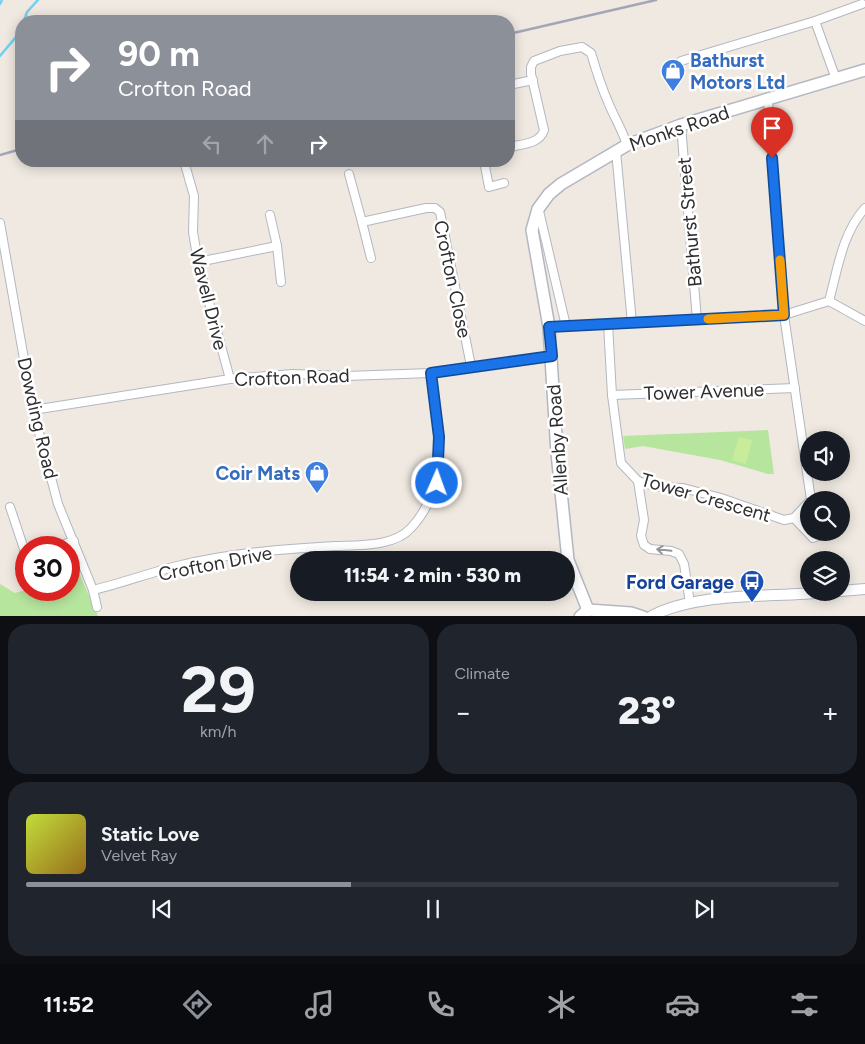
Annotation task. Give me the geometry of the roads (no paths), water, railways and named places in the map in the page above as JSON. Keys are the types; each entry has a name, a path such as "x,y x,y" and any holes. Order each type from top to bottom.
{"main road":[{"name":"Monks Road","path":"538,208 546,196 555,189 627,145 681,125 865,70"},
{"name":"Allenby Road","path":"538,208 533,223 533,236 549,327 557,453 568,560 584,613"},
{"path":"584,613 631,613 643,616"}],"street":[{"path":"682,61 815,21 862,4"},
{"path":"815,21 836,79"},
{"path":"515,146 538,140 542,137 544,130 531,67 534,61 560,51 582,47 591,53 596,76 622,126 627,145"},
{"path":"515,84 533,80"},
{"name":"Tower Crescent","path":"768,100 784,315 809,491"},
{"name":"Bathurst Street","path":"681,125 697,320"},
{"path":"616,151 632,323"},
{"name":"Wavell Drive","path":"186,167 194,196 193,232 198,262 230,379"},
{"path":"485,167 489,187 504,183"},
{"path":"348,174 371,258"},
{"name":"Crofton Close","path":"362,222 426,208 435,208 440,212 471,366"},
{"path":"538,208 566,326"},
{"path":"829,301 853,222 865,208"},
{"path":"270,215 281,282"},
{"name":"Dowding Road","path":"0,223 33,410 58,504 72,536"},
{"path":"198,262 276,246"},
{"path":"549,327 784,315 829,301 865,320"},
{"name":"Tower Crescent","path":"608,324 612,395 621,463 638,481 657,487 683,488 721,498 784,520 794,518 800,512"},
{"name":"Crofton Road","path":"33,410 230,379 294,374 346,376 431,373 552,356"},
{"name":"Crofton Drive","path":"93,590 177,566 280,550 389,541 410,530 425,510 437,483 439,437 431,373"},
{"name":"Tower Avenue","path":"612,395 795,388"},
{"path":"638,481 644,520 641,536 644,544 650,549 671,550 679,554 684,564 690,602"},
{"path":"10,507 20,536"},
{"path":"794,518 800,524"},
{"name":"Dowding Road","path":"80,556 93,590 97,607"},
{"path":"850,590 865,589"},
{"path":"650,616 668,607 690,602 800,594"}],"waterway":[{"path":"0,4 2,0"},
{"path":"26,15 38,0"},
{"path":"0,56 15,38"}],"railway":[{"path":"515,33 656,0"},
{"path":"0,155 15,151"}],"place":[{"name":"Bathurst Motors Ltd","path":"673,92"},
{"name":"Coir Mats","path":"317,494"},
{"name":"Ford Garage","path":"752,603"}]}
